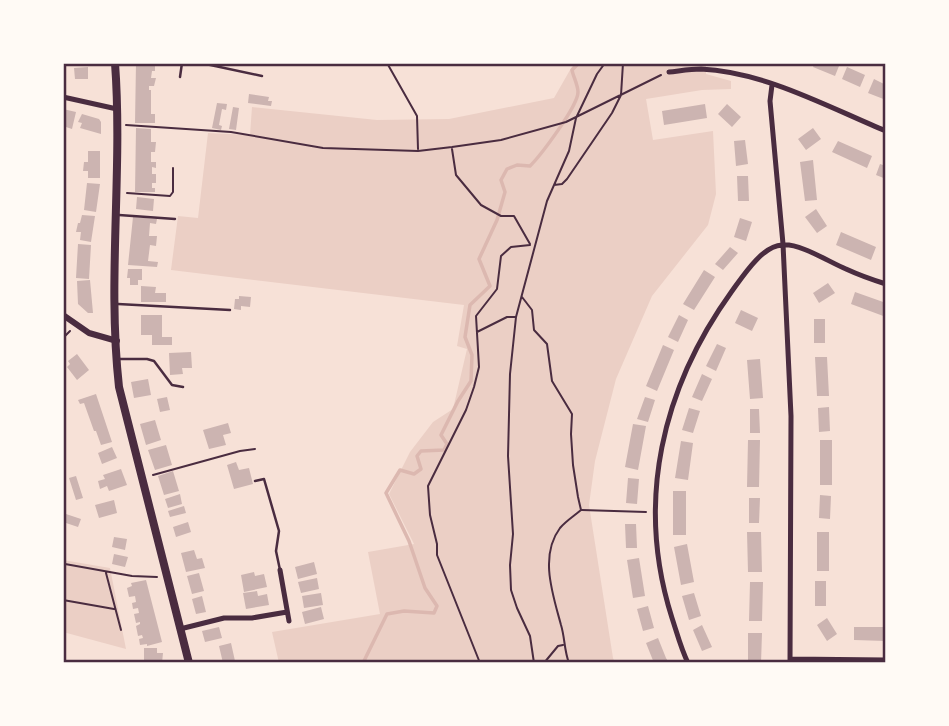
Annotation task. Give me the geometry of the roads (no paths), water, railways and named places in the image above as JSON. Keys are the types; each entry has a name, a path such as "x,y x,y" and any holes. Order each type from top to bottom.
{"main road":[{"path":"115,63 115,304 120,387 189,663"}],"street":[{"path":"668,72 699,69 748,76 886,131"},
{"path":"772,85 770,101 783,244 791,416 790,661 886,660"},
{"path":"63,97 117,109"},
{"path":"688,663 665,596 654,513 667,421 691,359 707,328 743,275 760,256 783,244 886,284"},
{"path":"63,315 89,333 117,341"},
{"path":"280,570 289,621"},
{"path":"180,629 224,618 252,618 286,612"}],"lane":[{"path":"180,77 182,63"},
{"path":"201,63 262,76"},
{"path":"116,215 175,219"},
{"path":"115,304 230,310"},
{"path":"117,359 154,361 173,385 183,387"},
{"path":"256,481 264,479 279,531 276,551 280,570"}],"waterway":[{"path":"363,663 387,614 404,611 434,613 437,606 425,588 409,541 386,493 400,470 414,474 421,469 417,456 421,451 444,450 447,444 441,435 471,381 472,355 465,337 470,305 490,286 479,259 497,220 505,192 501,180 507,169 517,165 530,166 558,130 576,99 578,89 572,70 579,63"}]}
